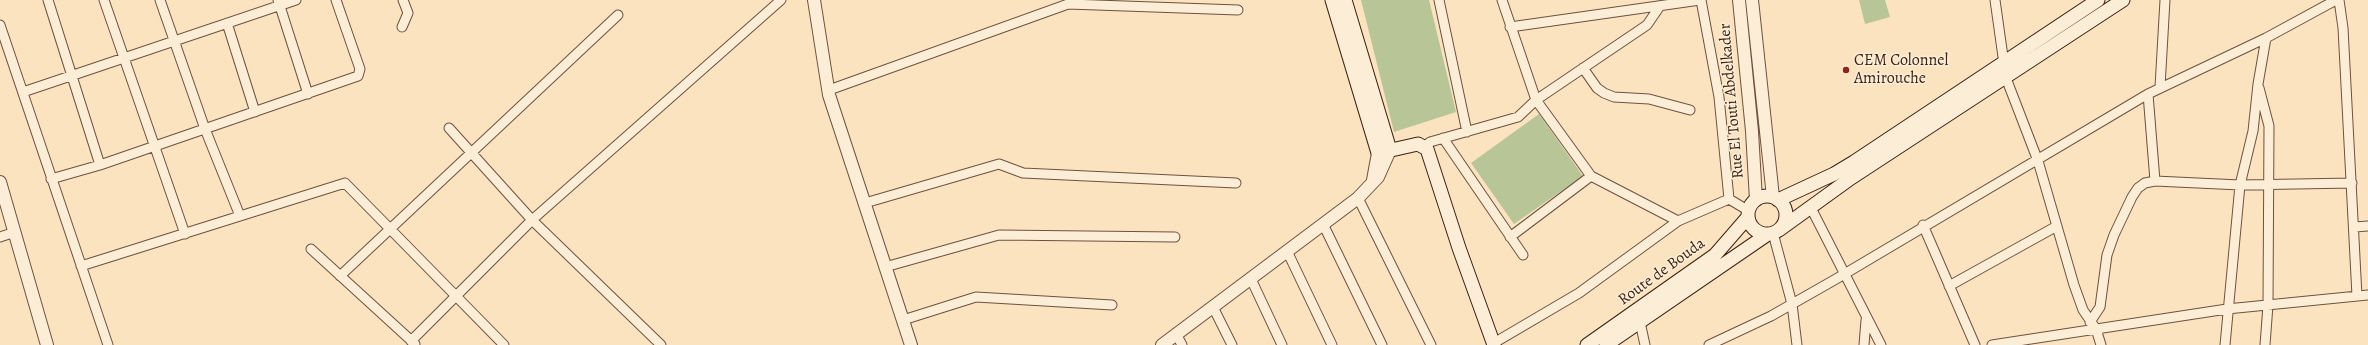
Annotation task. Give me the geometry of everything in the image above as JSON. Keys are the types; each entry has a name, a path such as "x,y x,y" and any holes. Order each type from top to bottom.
{"main road":[{"path":"1332,0 1384,152"},
{"path":"1345,0 1384,152"},
{"path":"1776,198 1785,214 1784,224 1773,232 1754,230 1751,209 1776,198 1840,170 2098,0"},
{"name":"Route de Bouda","path":"1606,345 1810,206 2123,0"},
{"path":"1384,152 1418,144 1425,146 1429,153 1459,248 1494,344"},
{"name":"Route de Bouda","path":"1587,345 1715,255 1751,209"}],"street":[{"path":"48,0 100,164"},
{"path":"104,0 185,234"},
{"path":"160,0 173,41 205,129 240,216"},
{"path":"23,92 227,23 279,3 296,0"},
{"path":"52,179 155,146 351,79 360,72 336,0"},
{"path":"402,27 408,13 404,0"},
{"path":"311,249 413,343 455,297 532,220 781,0"},
{"path":"814,0 829,90 864,203 911,345"},
{"path":"1439,0 1467,132"},
{"path":"1502,0 1536,100 1591,176 1678,221"},
{"path":"1510,26 1700,0 1719,97 1729,200"},
{"name":"Rue El Touti Abdelkader","path":"1739,0 1752,131 1751,209"},
{"name":"Rue El Touti Abdelkader","path":"1752,0 1776,198"},
{"path":"1995,0 2006,78 2038,161 2074,285 2083,310 2093,325 2101,345"},
{"path":"2160,87 2165,0"},
{"path":"1709,345 1792,304 1845,274 1923,226 2038,161 2160,87 2266,38 2338,0 2343,28 2355,227 2357,296"},
{"path":"279,3 308,94"},
{"path":"829,90 1068,4 1238,10"},
{"path":"1425,146 1430,142 1518,117 1536,100 1647,25 1660,6"},
{"path":"340,276 618,15"},
{"path":"227,23 255,112"},
{"path":"0,25 108,345"},
{"path":"2225,345 2227,308 2240,185 2253,131 2258,84 2266,38"},
{"path":"1583,68 1597,88 1614,97 1649,99 1690,110"},
{"path":"2258,84 2269,126 2270,184 2268,305 2265,345"},
{"path":"2148,94 2154,181"},
{"path":"449,128 532,220 661,345"},
{"path":"1443,138 1523,255"},
{"path":"1162,345 1179,340 1213,307 1358,198 1372,185 1385,165 1384,152"},
{"path":"864,203 999,164 1023,173 1236,183"},
{"path":"1510,237 1591,176"},
{"path":"2093,325 2100,307 2106,262 2114,235 2138,188 2145,183 2154,181 2240,185 2352,182"},
{"path":"0,182 47,345"},
{"path":"81,266 345,183 455,297 504,345"},
{"path":"1358,198 1431,345"},
{"path":"1494,344 1578,293 1678,221 1729,200 1751,209"},
{"path":"1810,206 1845,274 1866,320 1881,345"},
{"path":"1323,224 1382,345"},
{"path":"1923,226 1975,345"},
{"path":"1949,286 2057,226"},
{"path":"2355,227 2368,226"},
{"path":"0,237 15,232"},
{"path":"1773,232 1792,304 1797,345"},
{"path":"885,267 999,236 1175,237"},
{"path":"1287,251 1332,345"},
{"path":"1250,279 1282,345"},
{"path":"1992,345 2093,325 2227,308 2368,295"},
{"path":"903,320 976,297 1112,305"},
{"path":"1213,307 1232,345"},
{"path":"1864,345 1866,320"},
{"path":"1640,322 1645,345"}],"green space":[{"path":"1361,0 1429,0 1456,112 1394,132"},
{"path":"1859,0 1885,0 1890,17 1865,24"},
{"path":"1539,114 1583,176 1514,224 1471,163"}],"place":[{"name":"CEM Colonnel Amirouche","path":"1846,70"}]}
